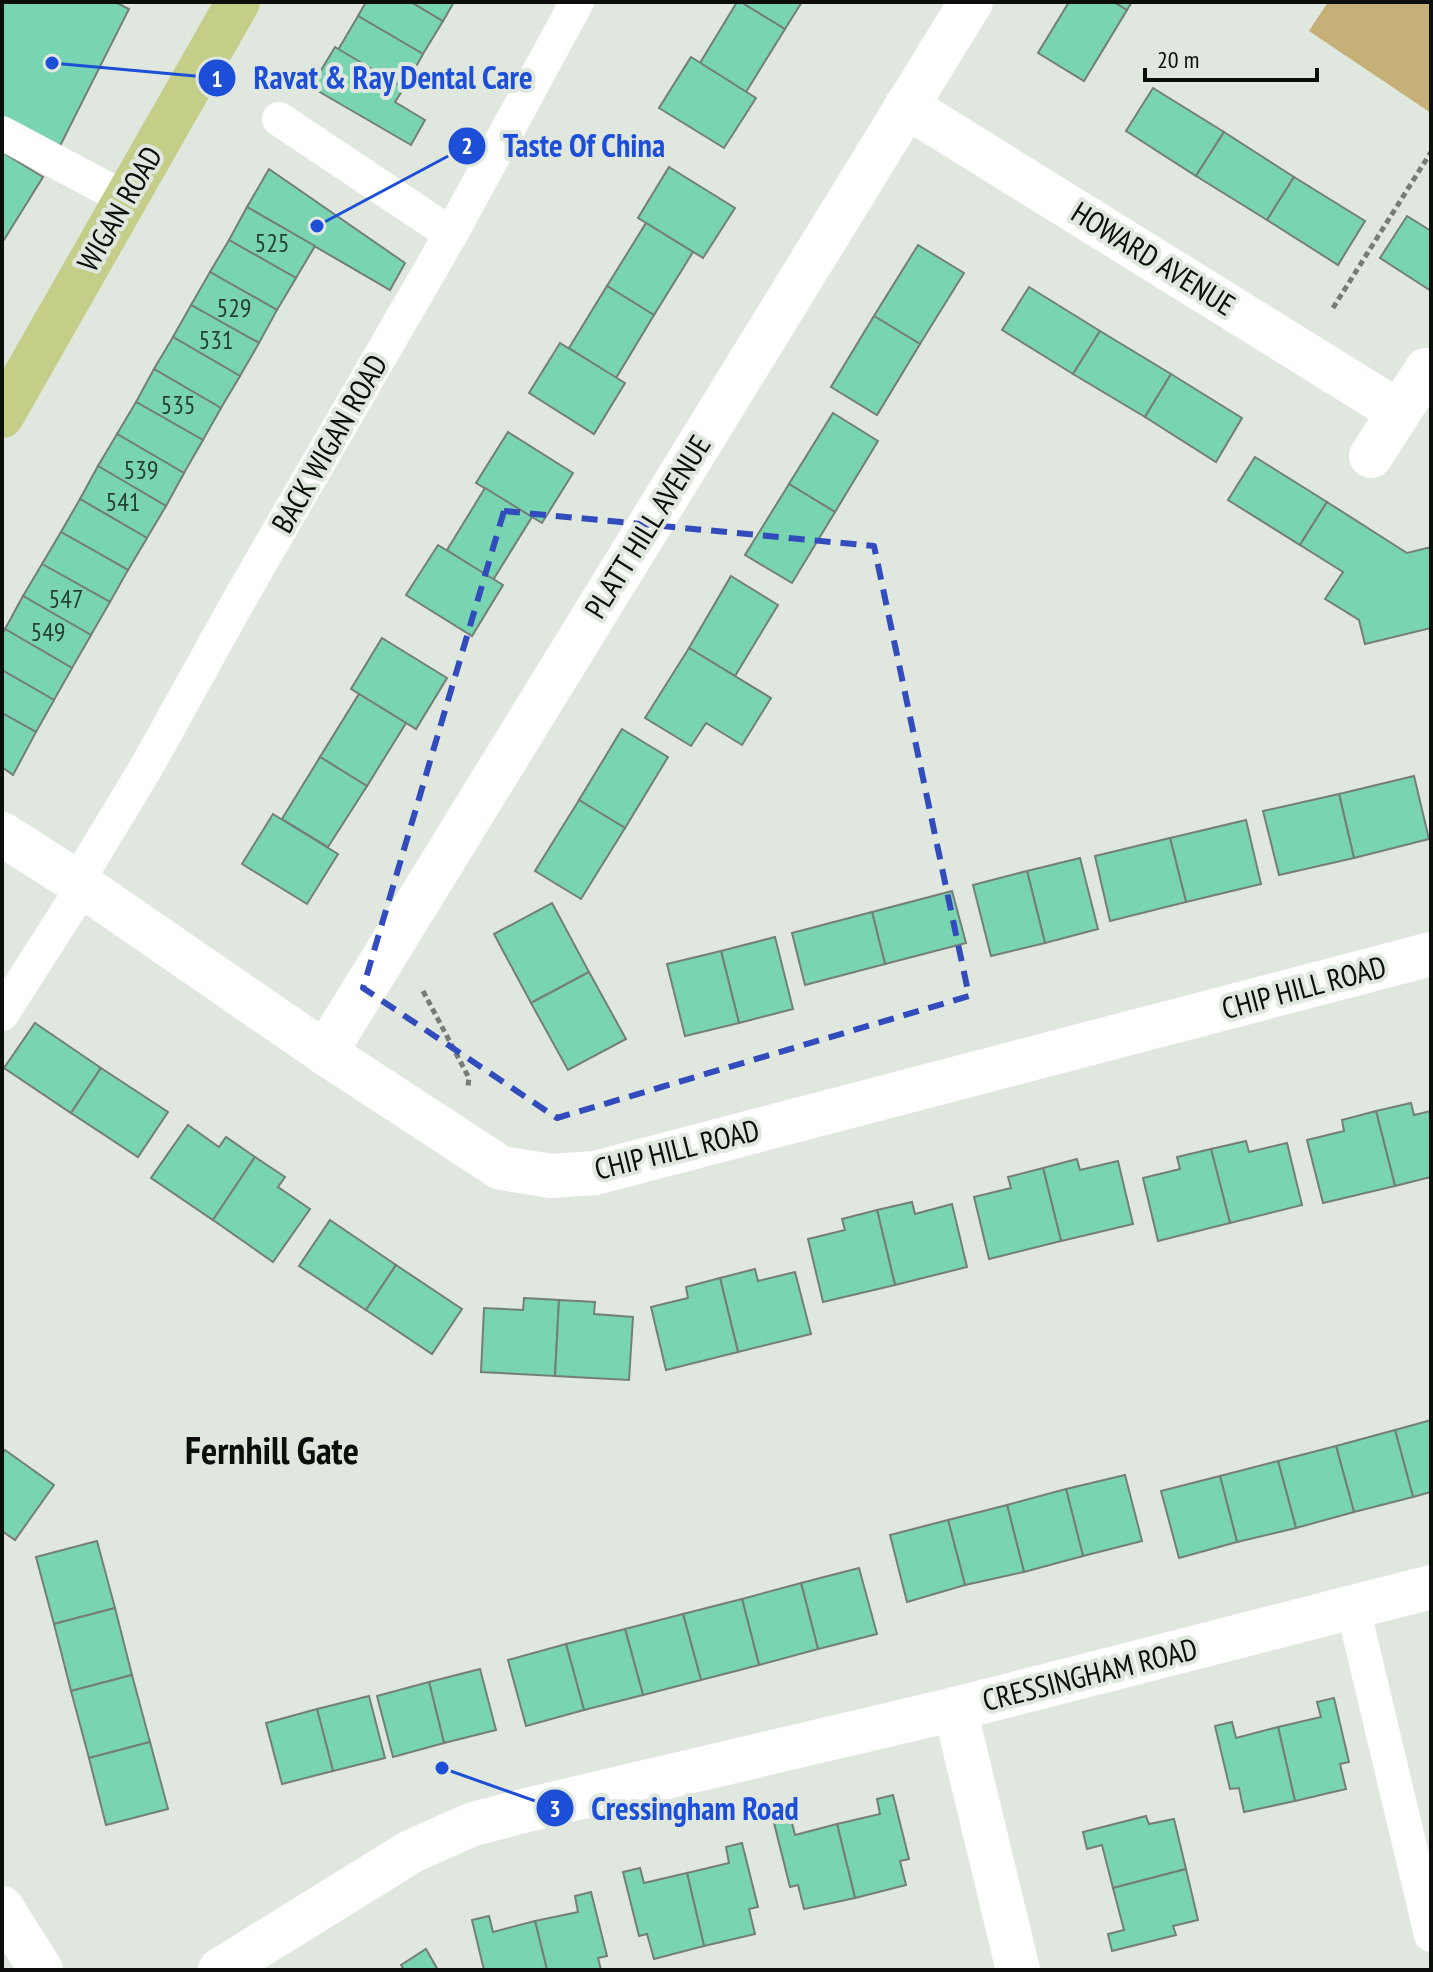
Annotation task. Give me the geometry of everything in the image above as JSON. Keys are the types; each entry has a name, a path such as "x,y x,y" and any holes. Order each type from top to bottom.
{"main road":[{"name":"WIGAN ROAD","path":"2,416 238,2"}],"street":[{"name":"PLATT HILL AVENUE","path":"325,1053 971,2"},
{"name":"HOWARD AVENUE","path":"906,106 1399,412"},
{"path":"1371,456 1426,370"},
{"name":"CHIP HILL ROAD","path":"2,834 501,1168 551,1176 595,1173 1431,954"},
{"name":"CRESSINGHAM ROAD","path":"220,1970 412,1851 473,1824 955,1709 1431,1587"},
{"path":"955,1709 1018,1970"},
{"path":"2,1908 41,1970"}],"lane":[{"name":"BACK WIGAN ROAD","path":"2,1014 80,885 243,593 451,234 577,2"},
{"path":"279,119 451,234"},
{"path":"2,133 126,199"},
{"path":"1353,1608 1431,1935"}],"path":[{"path":"1305,353 1431,152"},
{"path":"395,939 469,1078 462,1142"}],"highlighted area":[{"path":"504,511 874,546 969,996 557,1118 363,988"}],"shaded area":[{"path":"1328,2 1431,2 1431,113 1309,31"}],"building":[{"path":"2,2 115,2 129,9 60,146 2,117"},
{"path":"366,2 411,2 443,21 423,54 358,16"},
{"path":"411,2 454,2 443,21"},
{"path":"737,2 785,29 746,92 700,63"},
{"path":"741,2 802,2 785,29"},
{"path":"1069,2 1114,2 1127,10 1084,81 1038,53"},
{"path":"1114,2 1132,2 1127,10"},
{"path":"358,16 423,54 404,88 338,50"},
{"path":"335,47 404,88 395,102 425,120 411,145 311,87"},
{"path":"691,57 756,98 724,148 659,108"},
{"path":"1153,88 1224,132 1196,176 1126,131"},
{"path":"1224,132 1294,177 1267,220 1196,176"},
{"path":"2,152 43,177 2,243"},
{"path":"669,167 735,208 703,258 638,218"},
{"path":"269,169 405,263 390,290 247,207"},
{"path":"1294,177 1365,221 1338,265 1267,220"},
{"path":"247,207 315,246 296,278 229,240"},
{"path":"1407,216 1431,231 1431,291 1380,258"},
{"path":"646,223 693,252 654,315 607,286"},
{"path":"229,240 296,278 277,310 210,272"},
{"path":"918,245 964,273 920,344 874,316"},
{"path":"210,272 277,310 259,343 191,305"},
{"path":"607,286 654,315 616,378 569,348"},
{"path":"1029,287 1100,331 1073,374 1002,330"},
{"path":"191,305 259,343 240,376 173,337"},
{"path":"874,316 920,344 877,415 831,387"},
{"path":"1100,331 1171,374 1145,417 1073,374"},
{"path":"173,337 240,376 221,408 154,369"},
{"path":"560,343 625,383 594,434 529,393"},
{"path":"154,369 221,408 203,440 136,402"},
{"path":"1171,374 1242,418 1216,462 1145,417"},
{"path":"136,402 203,440 184,473 117,434"},
{"path":"833,413 878,441 835,512 789,484"},
{"path":"508,432 573,473 542,523 476,483"},
{"path":"117,434 184,473 166,506 98,466"},
{"path":"1255,457 1327,502 1300,545 1228,500"},
{"path":"98,466 166,506 147,538 80,499"},
{"path":"789,484 835,512 792,583 745,555"},
{"path":"485,488 532,517 493,580 447,550"},
{"path":"80,499 147,538 128,570 61,532"},
{"path":"1327,502 1407,553 1431,547 1431,628 1365,644 1359,620 1325,599 1343,572 1300,545"},
{"path":"61,532 128,570 110,602 42,564"},
{"path":"438,545 503,585 472,636 406,595"},
{"path":"42,564 110,602 91,635 23,596"},
{"path":"731,576 778,605 735,676 689,648"},
{"path":"23,596 91,635 72,668 5,629"},
{"path":"5,629 72,668 54,700 2,670 2,635"},
{"path":"382,638 447,678 416,729 351,689"},
{"path":"689,648 771,698 742,745 706,723 691,746 645,718"},
{"path":"2,670 54,700 36,732 2,713"},
{"path":"359,694 406,723 367,786 320,757"},
{"path":"2,713 36,732 13,775 2,767"},
{"path":"622,729 668,757 625,828 579,800"},
{"path":"320,757 367,786 328,847 282,819"},
{"path":"1414,776 1429,839 1354,858 1339,794"},
{"path":"1339,794 1354,858 1279,875 1263,811"},
{"path":"579,800 625,828 581,899 535,871"},
{"path":"273,814 338,854 307,904 242,864"},
{"path":"1246,820 1261,884 1186,902 1170,838"},
{"path":"1170,838 1186,902 1110,921 1095,856"},
{"path":"1080,858 1098,929 1045,943 1027,871"},
{"path":"1027,871 1045,943 991,956 973,885"},
{"path":"952,891 966,943 885,964 872,912"},
{"path":"552,903 589,972 531,1003 494,934"},
{"path":"872,912 885,964 805,985 792,933"},
{"path":"775,937 793,1009 739,1023 721,951"},
{"path":"721,951 739,1023 685,1036 667,964"},
{"path":"589,972 626,1039 568,1070 531,1003"},
{"path":"35,1023 101,1068 71,1113 4,1068"},
{"path":"101,1068 168,1112 138,1157 71,1113"},
{"path":"1411,1103 1414,1115 1431,1111 1431,1177 1395,1186 1376,1111"},
{"path":"1376,1111 1395,1186 1323,1203 1307,1140 1344,1131 1342,1120"},
{"path":"188,1125 219,1147 226,1137 255,1157 213,1220 151,1178"},
{"path":"1246,1141 1249,1152 1287,1143 1302,1205 1230,1223 1211,1149"},
{"path":"1211,1149 1230,1223 1158,1241 1143,1178 1180,1169 1177,1157"},
{"path":"255,1157 285,1177 278,1187 310,1209 273,1262 213,1220"},
{"path":"1077,1159 1080,1170 1118,1161 1133,1224 1061,1241 1043,1168"},
{"path":"1043,1168 1061,1241 989,1259 974,1197 1011,1188 1008,1177"},
{"path":"912,1202 915,1214 952,1204 967,1267 895,1285 877,1210"},
{"path":"877,1210 895,1285 823,1302 808,1239 845,1230 842,1219"},
{"path":"330,1220 396,1265 366,1310 299,1266"},
{"path":"396,1265 462,1309 432,1354 366,1310"},
{"path":"755,1269 758,1281 795,1272 811,1334 738,1352 720,1278"},
{"path":"720,1278 738,1352 666,1370 651,1307 688,1298 686,1287"},
{"path":"524,1298 559,1300 555,1376 481,1372 484,1308 523,1310"},
{"path":"559,1300 595,1302 594,1314 633,1317 629,1380 555,1376"},
{"path":"1431,1420 1431,1492 1413,1497 1395,1430"},
{"path":"1395,1430 1413,1497 1354,1512 1336,1446"},
{"path":"1336,1446 1354,1512 1296,1528 1278,1461"},
{"path":"5,1450 54,1485 15,1540 2,1531 2,1455"},
{"path":"1278,1461 1296,1528 1237,1542 1220,1476"},
{"path":"1125,1475 1142,1541 1083,1556 1066,1489"},
{"path":"1220,1476 1237,1542 1179,1558 1161,1491"},
{"path":"1066,1489 1083,1556 1024,1572 1007,1505"},
{"path":"1007,1505 1024,1572 965,1585 948,1520"},
{"path":"948,1520 965,1585 907,1602 890,1535"},
{"path":"97,1541 115,1608 54,1624 36,1557"},
{"path":"859,1568 877,1634 818,1649 801,1583"},
{"path":"801,1583 818,1649 759,1665 742,1599"},
{"path":"742,1599 759,1665 701,1680 683,1614"},
{"path":"115,1608 132,1675 71,1691 54,1624"},
{"path":"683,1614 701,1680 643,1695 625,1629"},
{"path":"625,1629 643,1695 584,1710 566,1644"},
{"path":"566,1644 584,1710 526,1726 508,1660"},
{"path":"480,1669 496,1730 444,1743 429,1682"},
{"path":"132,1675 150,1742 89,1758 71,1691"},
{"path":"429,1682 444,1743 393,1757 377,1696"},
{"path":"369,1696 385,1758 333,1771 317,1709"},
{"path":"1334,1698 1349,1762 1340,1764 1346,1789 1295,1801 1278,1727 1321,1717 1317,1702"},
{"path":"317,1709 333,1771 282,1784 266,1723"},
{"path":"1232,1722 1236,1738 1278,1727 1295,1801 1244,1812 1239,1788 1230,1789 1215,1726"},
{"path":"150,1742 168,1809 106,1825 89,1758"},
{"path":"893,1795 909,1859 900,1861 906,1885 855,1898 837,1824 880,1814 877,1799"},
{"path":"1146,1816 1149,1824 1174,1819 1186,1869 1113,1888 1102,1845 1087,1849 1083,1832"},
{"path":"791,1819 795,1835 837,1824 855,1898 804,1909 798,1885 790,1887 774,1823"},
{"path":"742,1843 758,1907 749,1909 755,1934 704,1946 687,1873 729,1863 726,1847"},
{"path":"640,1868 644,1883 687,1873 704,1946 654,1959 647,1934 639,1936 623,1872"},
{"path":"1186,1869 1198,1920 1173,1926 1176,1935 1112,1951 1108,1934 1124,1930 1113,1888"},
{"path":"591,1892 607,1956 598,1958 601,1970 547,1970 535,1921 578,1912 575,1896"},
{"path":"489,1916 493,1932 535,1921 547,1970 484,1970 472,1920"},
{"path":"426,1949 438,1970 404,1970 401,1965"}],"place":[{"name":"Ravat & Ray Dental Care","path":"52,63"},
{"name":"Taste Of China","path":"317,226"},
{"name":"Cressingham Road","path":"442,1768"}],"district":[{"name":"Fernhill Gate","path":"272,1451"}]}
